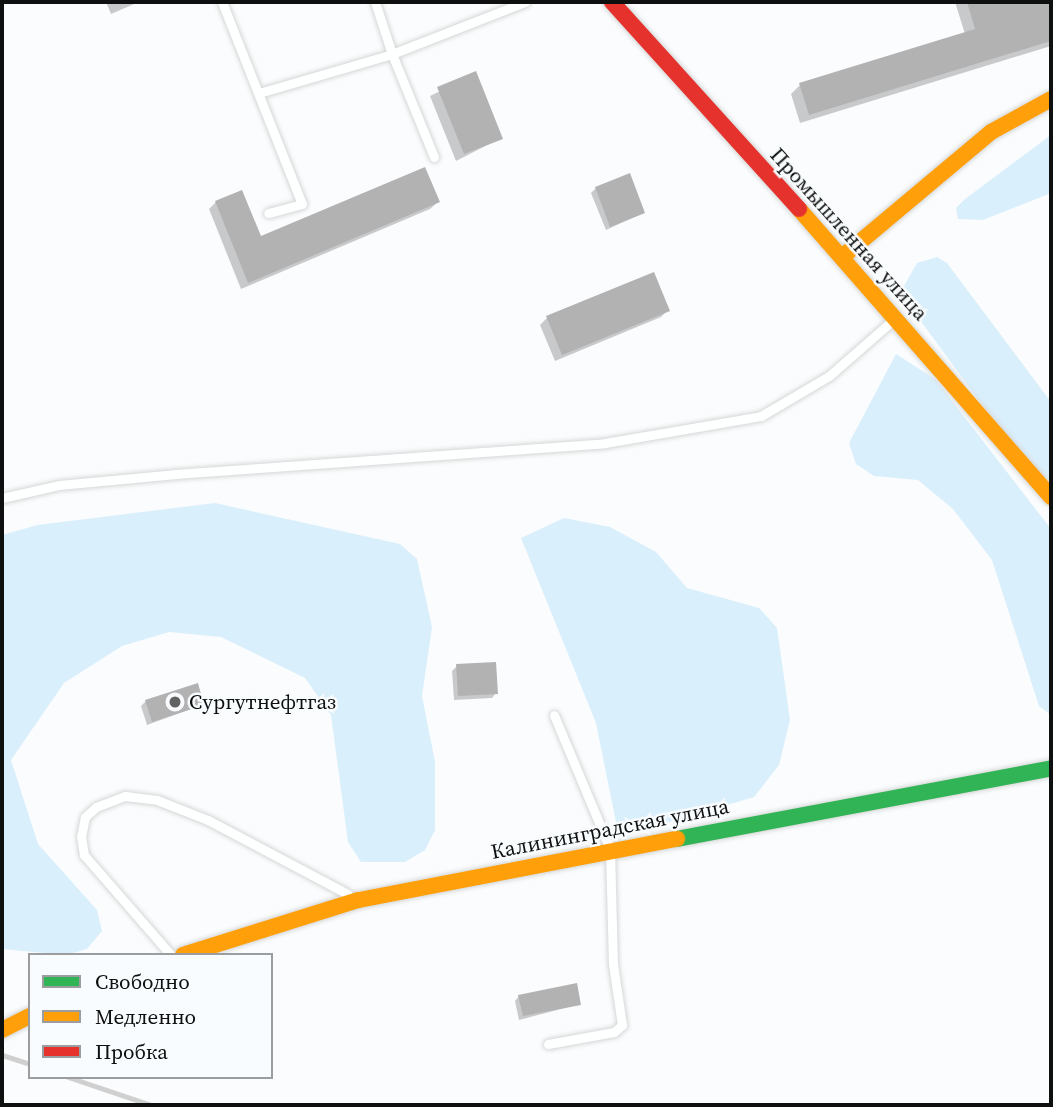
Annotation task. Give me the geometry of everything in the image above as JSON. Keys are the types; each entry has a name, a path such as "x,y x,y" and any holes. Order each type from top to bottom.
{"main road":[{"name":"Промышленная улица","path":"611,2 842,257 1051,497"},
{"path":"842,257 991,132 1051,99"},
{"name":"Калининградская улица","path":"189,953 359,900 610,849 1051,768"},
{"path":"2,1030 28,1017"}],"lane":[{"path":"222,2 302,204 268,214"},
{"path":"374,2 434,157"},
{"path":"259,93 392,54 525,2"},
{"path":"2,498 59,485 176,474 605,443 761,416 829,376 895,318"},
{"path":"548,1044 614,1031 622,1025 613,964 610,849 554,715"},
{"path":"169,953 85,855 80,837 85,817 96,807 125,796 157,800 208,820 359,900"}],"shaded area":[{"path":"1051,135 1051,193 983,220 958,219 956,208 965,199"},
{"path":"937,257 947,263 1051,402 1051,488 984,407 900,293 917,263"},
{"path":"896,354 935,379 1051,529 1051,715 1039,706 992,560 953,509 918,480 874,476 856,464 849,443"},
{"path":"215,503 400,544 417,559 432,627 422,696 435,762 435,830 425,850 405,862 361,862 348,842 331,715 305,678 221,637 169,632 122,646 64,683 11,760 38,844 97,910 102,931 87,949 73,953 2,949 2,535 38,525"},
{"path":"564,518 610,527 656,552 687,588 759,608 777,628 790,720 779,765 754,797 619,837 596,723 521,538"}],"building":[{"path":"967,2 1051,2 1051,41 809,115 799,83 975,29"},
{"path":"476,71 503,139 464,154 437,87"},
{"path":"425,167 440,202 248,283 215,201 242,190 261,236"},
{"path":"630,173 645,213 610,227 595,187"},
{"path":"654,272 670,311 562,355 546,316"},
{"path":"496,662 498,694 458,696 456,664"},
{"name":"Сургутнефтгаз","path":"198,683 204,705 152,722 145,700"},
{"path":"577,983 581,1005 523,1016 518,995"}],"railway":[{"path":"2,1055 28,1063"},
{"path":"74,1079 151,1105"}],"traffic: fast":[{"path":"677,839 1051,768"}],"traffic: slow":[{"path":"842,257 991,132 1051,99"},
{"path":"799,209 1051,497"},
{"path":"189,953 359,900 677,839"},
{"path":"2,1030 28,1017"}],"traffic: jam":[{"path":"612,2 799,209"}],"place":[{"name":"Сургутнефтгаз","path":"175,702"}]}
